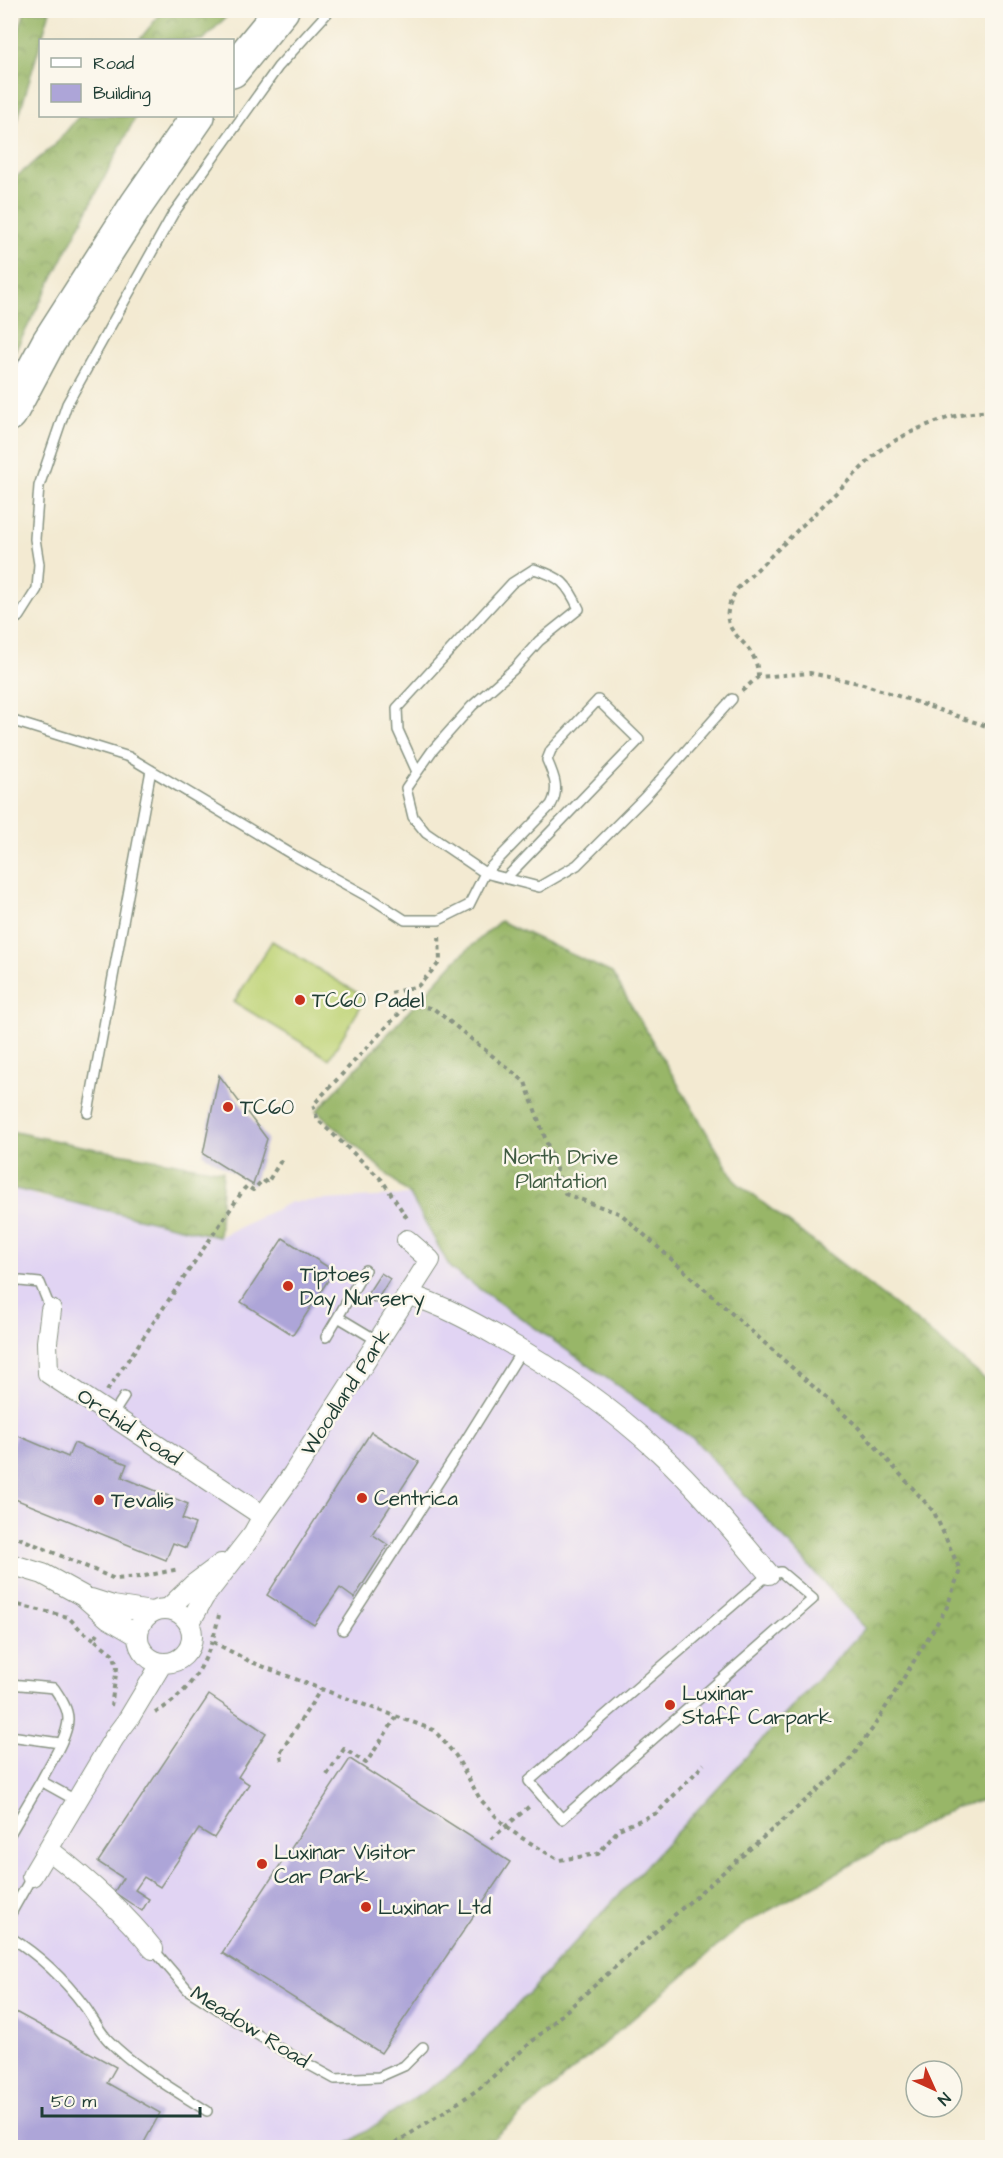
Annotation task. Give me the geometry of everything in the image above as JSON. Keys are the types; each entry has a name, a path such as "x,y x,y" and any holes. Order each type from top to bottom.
{"highway":[{"path":"234,69 282,10"},
{"path":"10,414 48,343 131,214 197,117"}],"street":[{"name":"Woodland Park","path":"189,1624 204,1597 242,1548 292,1474 430,1260 409,1232"},
{"path":"409,1295 424,1299 522,1350 604,1406 659,1453 719,1514 769,1574"},
{"name":"Orchid Road","path":"51,1310 47,1342 48,1373 262,1516"},
{"name":"Woodland Park","path":"160,1611 242,1548"},
{"path":"10,1564 43,1574 83,1596 113,1606 177,1612 189,1624 191,1642 188,1650 174,1662 155,1660 139,1644 137,1635 139,1626 160,1611"},
{"path":"83,1596 108,1618 137,1635"},
{"path":"32,1876 50,1850 114,1738 129,1718 155,1660"},
{"name":"Meadow Road","path":"50,1850 84,1876 131,1921 153,1949"}],"lane":[{"path":"10,622 20,616 37,589 39,564 35,539 39,486 68,404 173,214 278,67 330,10"},
{"path":"417,772 398,730 397,708 512,584 534,569 555,576 570,588 579,609 539,641 515,668 472,706 432,751 406,788 413,817 426,833 485,873 539,887 577,865 644,798 732,699"},
{"path":"10,720 129,757 405,920 439,920 469,905 485,873 551,805 555,798 556,780 547,760 551,750 598,700 639,740 506,879"},
{"path":"88,1113 151,770"},
{"path":"326,1337 365,1270"},
{"path":"10,1280 39,1282 51,1310"},
{"path":"338,1317 378,1341"},
{"path":"343,1630 522,1350"},
{"path":"104,1412 124,1397"},
{"path":"781,1572 813,1599 562,1819 541,1796 529,1781 769,1574 781,1572"},
{"path":"10,1684 54,1688 63,1702 68,1717 66,1732 10,1834"},
{"path":"10,1736 60,1743"},
{"path":"41,1781 77,1801"},
{"path":"10,1915 15,1894 32,1876"},
{"path":"10,1937 49,1967 83,2004 108,2040 145,2071 207,2111"},
{"name":"Meadow Road","path":"153,1949 188,1990 277,2047 335,2079 379,2077 404,2066 423,2047"}],"path":[{"path":"758,677 754,656 729,626 726,616 728,603 736,590 880,450 926,424 958,415 993,411"},
{"path":"732,699 758,677 810,673 863,684 993,728"},
{"path":"391,993 418,986 440,962 439,920"},
{"path":"388,2148 479,2089 640,1944 846,1766 885,1710 947,1607 960,1570 934,1512 856,1425 621,1214 565,1194 525,1082 434,1009 410,1003 313,1105 318,1120 382,1180 409,1232"},
{"path":"104,1412 244,1189 247,1186 253,1190 262,1180 267,1183 282,1159"},
{"path":"10,1534 115,1579 140,1577 179,1569"},
{"path":"10,1603 68,1617 94,1639"},
{"path":"173,1703 191,1684 213,1642 220,1607"},
{"path":"213,1642 249,1661 396,1718 434,1730 456,1756 480,1800 506,1827 559,1860 598,1854 619,1829 657,1813 704,1764"},
{"path":"282,1760 280,1753 321,1689"},
{"path":"327,1775 344,1749 366,1762 396,1718"},
{"path":"491,1839 541,1796"}],"shaded area":[{"path":"11,1187 40,1197 129,1212 219,1237 291,1202 410,1195 451,1269 695,1440 865,1628 459,2068 343,2147 11,2148"}],"green space":[{"path":"163,10 232,11 204,39 140,39"},
{"path":"25,11 50,11 42,39 39,39 39,48 11,142 11,57"},
{"path":"78,117 135,117 11,359 11,181 54,146"},
{"name":"North Drive Plantation","path":"500,921 612,973 736,1182 921,1325 992,1385 992,1798 953,1808 741,1926 483,2147 343,2147 459,2068 865,1628 695,1440 451,1269 410,1195 317,1111 456,960"},
{"name":"TC60 Padel","path":"272,941 366,998 329,1059 234,1002"},
{"path":"10,1131 96,1149 223,1171 219,1237 11,1188"}],"building":[{"name":"TC60","path":"219,1075 267,1139 253,1185 203,1154"},
{"name":"Tiptoes Day Nursery","path":"283,1238 334,1271 293,1335 241,1302"},
{"path":"381,1273 390,1279 375,1303 366,1296"},
{"name":"Centrica","path":"371,1432 419,1462 372,1534 388,1545 354,1598 340,1588 314,1625 267,1595"},
{"name":"Tevalis","path":"16,1435 68,1457 74,1443 127,1464 122,1477 188,1504 182,1519 195,1524 186,1548 173,1543 166,1560 10,1497 10,1449"},
{"path":"209,1695 266,1733 238,1777 249,1784 214,1838 199,1829 160,1887 144,1877 135,1890 149,1899 142,1911 114,1892 123,1878 98,1862"},
{"name":"Luxinar Ltd","path":"350,1759 510,1862 381,2053 222,1953"},
{"path":"10,2009 116,2067 107,2083 160,2113 141,2148 10,2148"}],"place":[{"name":"TC60 Padel","path":"300,1000"},
{"name":"TC60","path":"228,1107"},
{"name":"Tiptoes Day Nursery","path":"288,1286"},
{"name":"Centrica","path":"362,1498"},
{"name":"Tevalis","path":"99,1500"},
{"name":"Luxinar Staff Carpark","path":"670,1705"},
{"name":"Luxinar Visitor Car Park","path":"262,1864"},
{"name":"Luxinar Ltd","path":"366,1907"}]}
